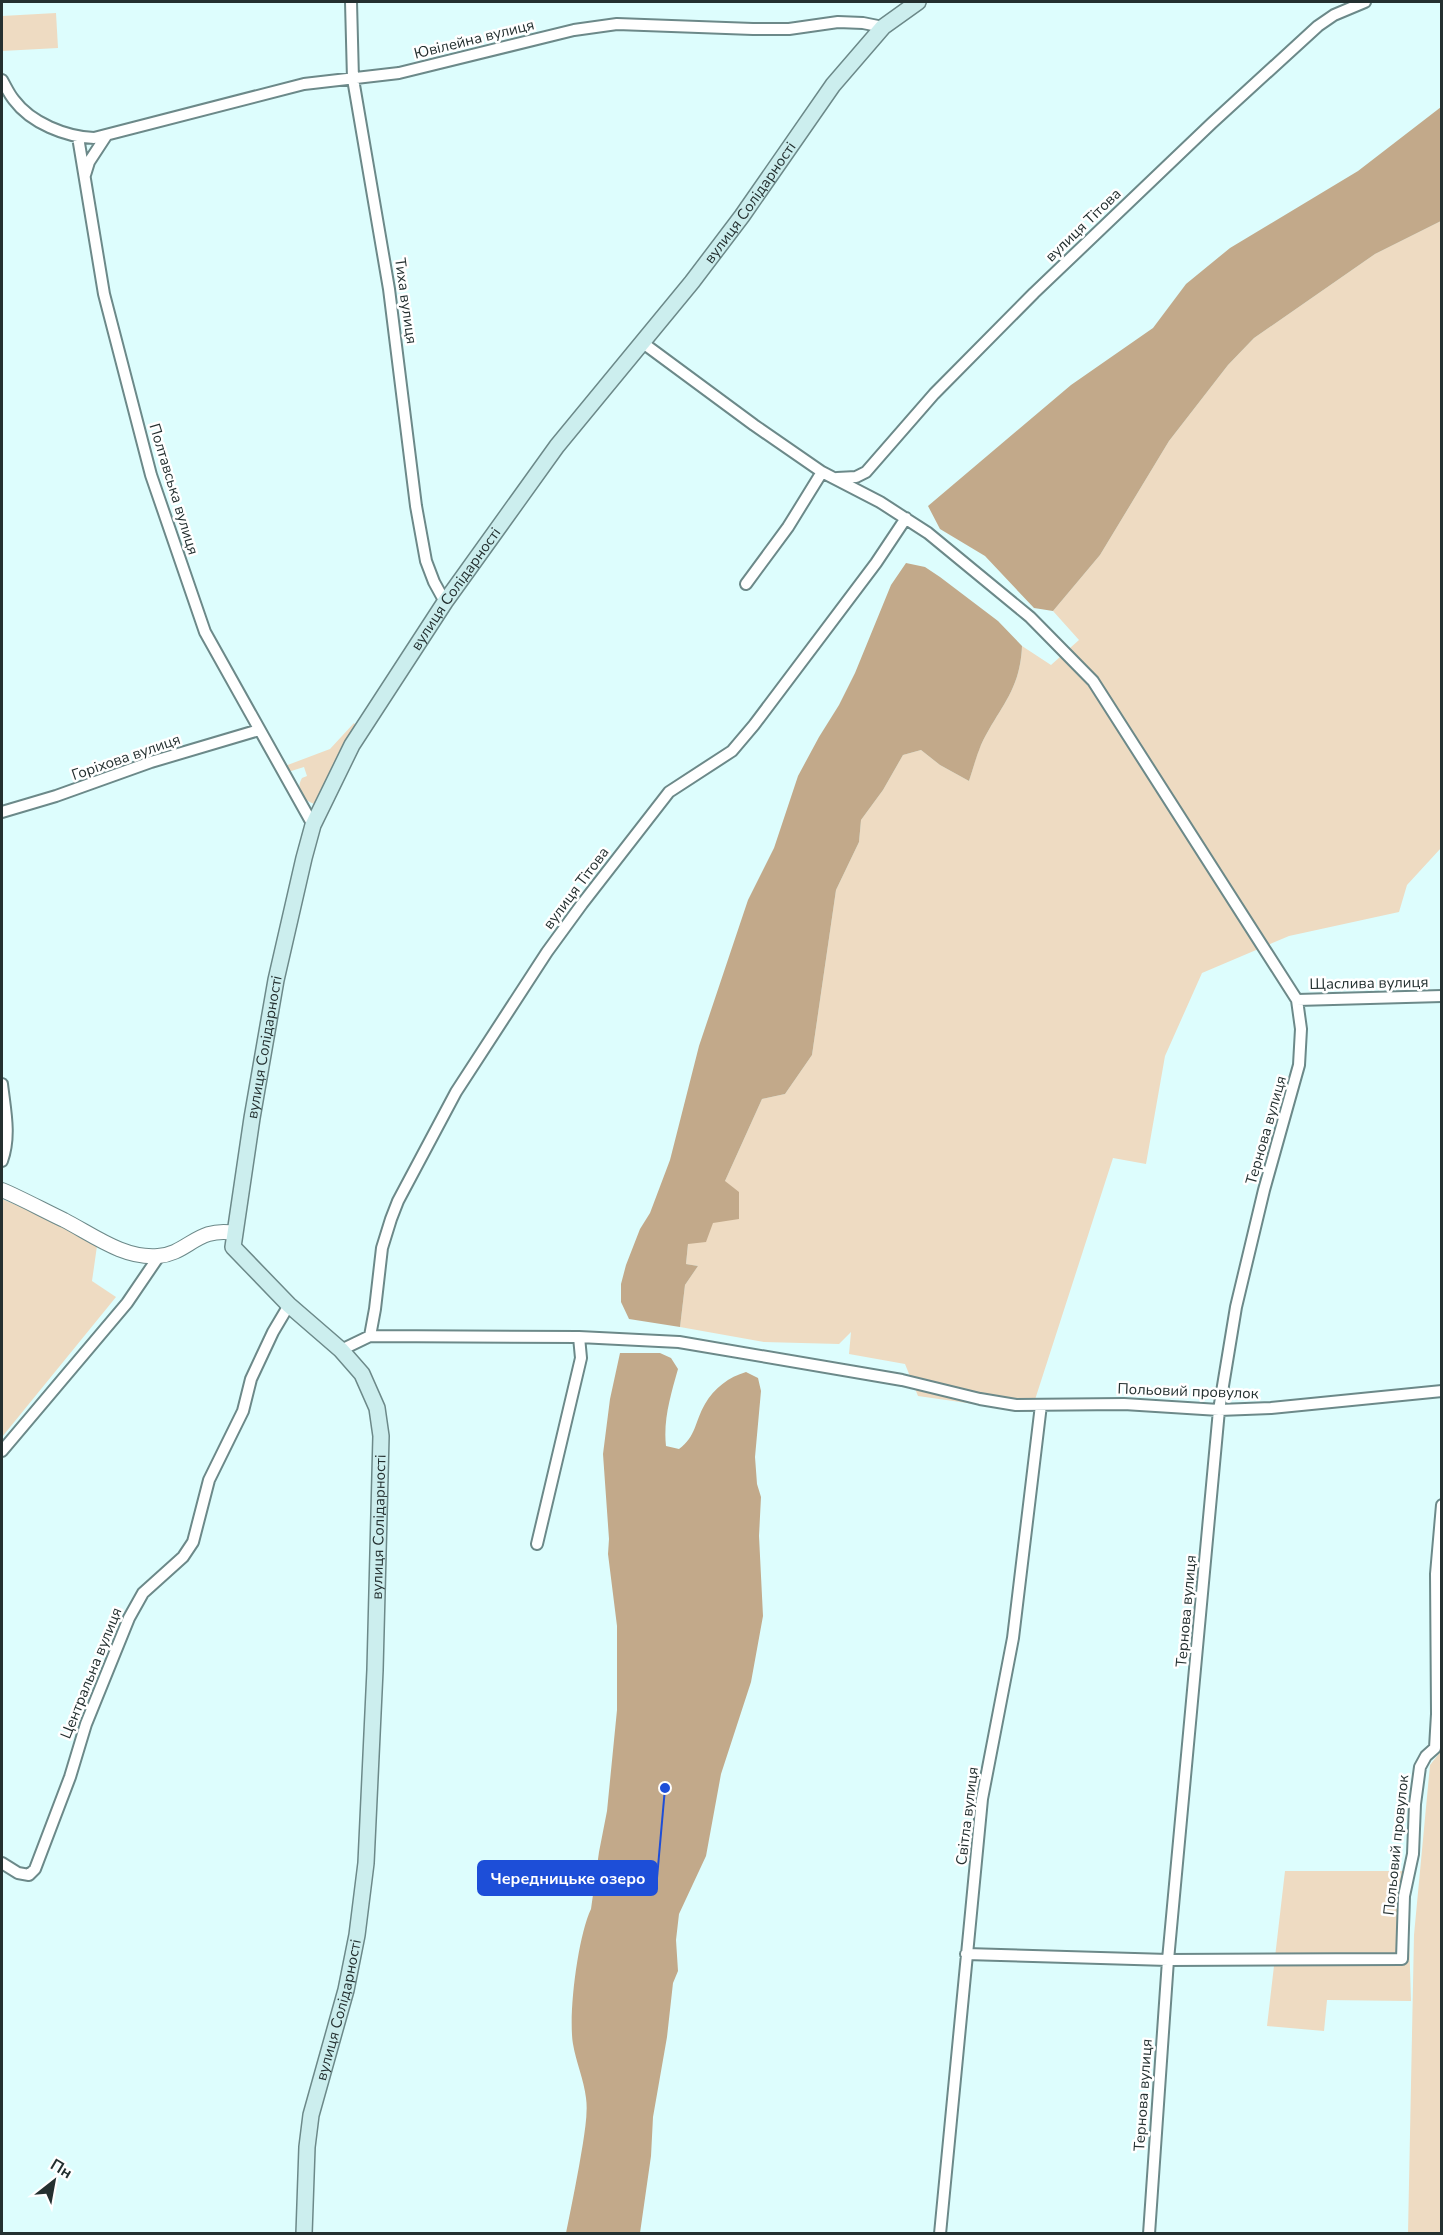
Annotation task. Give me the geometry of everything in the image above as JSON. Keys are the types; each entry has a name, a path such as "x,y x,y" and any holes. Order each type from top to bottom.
{"main road":[{"name":"вулиця Солідарності","path":"304,2234 307,2147 311,2115 346,1990 357,1935 366,1863 375,1682 381,1436 377,1408 362,1374 341,1350 289,1305 233,1247 276,980 313,825 352,745 445,602 557,446 643,343 742,216 834,85 883,27 918,2"}],"street":[{"name":"Тиха вулиця","path":"351,2 353,79 389,289 416,506 426,561 445,602"},
{"name":"вулиця Тітова","path":"834,477 856,477 866,472 934,394 1212,123 1318,26 1334,15 1365,2"},
{"name":"Ювілейна вулиця","path":"78,137 106,136 304,84 399,73 574,30 617,24 753,30 789,29 838,22 883,27"},
{"path":"2,80 15,102 37,120 78,137"},
{"path":"85,176 89,162 106,136"},
{"name":"Полтавська вулиця","path":"78,137 104,294 151,475 205,632 313,825"},
{"path":"643,343 822,472 906,518 928,533 1030,617 1093,681 1297,1000"},
{"path":"746,584 788,527 822,472"},
{"name":"вулиця Тітова","path":"370,1336 382,1248 398,1201 456,1092 529,980 582,904 669,792 732,751 754,725 876,563 906,518"},
{"name":"Горіхова вулиця","path":"2,812 56,796 152,762 259,730"},
{"name":"Щаслива вулиця","path":"1297,1000 1442,996"},
{"name":"Тернова вулиця","path":"1149,2234 1168,1960 1219,1410 1236,1307 1264,1190 1299,1065 1301,1029 1297,1000"},
{"path":"2,1084 7,1132 2,1161"},
{"path":"2,1190 131,1254 159,1256 213,1232 235,1233"},
{"path":"2,1450 127,1303 159,1256"},
{"name":"Центральна вулиця","path":"2,1863 24,1875 29,1875 35,1869 70,1778 86,1724 126,1625 143,1593 183,1557 193,1542 209,1480 243,1411 251,1378 289,1305"},
{"path":"341,1350 370,1336"},
{"name":"Польовий провулок","path":"370,1336 579,1337 679,1342 902,1380 1016,1405 1124,1404 1219,1410 1271,1408 1442,1391"},
{"path":"537,1544 581,1358 579,1337"},
{"name":"Світла вулиця","path":"940,2234 982,1798 1013,1638 1041,1405"},
{"name":"Польовий провулок","path":"1168,1960 1402,1959 1404,1896 1413,1854 1415,1804 1420,1767 1426,1756 1438,1748 1436,1574 1442,1505"},
{"path":"966,1954 1168,1960"}],"shaded area":[{"path":"56,13 58,48 2,51 2,16"},
{"path":"1441,107 1441,221 1375,254 1254,338 1228,365 1169,441 1100,555 1053,611 1034,608 985,556 940,529 928,506 1071,385 1153,328 1186,284 1230,248 1358,171"},
{"path":"1441,221 1441,848 1407,885 1399,912 1289,936 1202,973 1165,1056 1146,1164 1113,1158 1031,1412 918,1396 905,1364 849,1354 851,1332 839,1344 764,1342 680,1327 685,1285 698,1266 686,1264 688,1244 725,1181 762,1099 785,1094 812,1055 836,890 859,842 861,820 883,790 903,755 921,750 940,765 969,781 981,745 1013,688 1022,646 1051,665 1079,640 1053,611 1100,555 1169,441 1228,365 1254,338 1375,254"},
{"path":"906,563 925,567 940,577 998,621 1022,646 1013,688 981,745 969,781 940,765 921,750 903,755 883,790 861,820 859,842 836,890 812,1055 785,1094 762,1099 725,1181 739,1192 739,1219 713,1223 706,1242 688,1244 686,1264 698,1266 685,1285 680,1327 629,1319 621,1302 621,1284 626,1265 640,1229 650,1213 670,1160 699,1046 748,900 774,848 798,776 839,705 855,673 891,585"},
{"path":"354,723 357,727 315,804 307,800 301,794 299,787 302,778 307,776 304,767 288,772 285,766 330,749"},
{"path":"2,1199 61,1224 97,1246 92,1281 116,1297 2,1437"},
{"path":"620,1353 660,1353 671,1358 678,1369 668,1407 665,1436 666,1446 679,1449 689,1439 705,1404 717,1388 746,1372 758,1378 761,1391 755,1457 757,1484 761,1497 759,1536 763,1616 751,1682 721,1774 706,1856 679,1914 676,1940 678,1971 673,1983 667,2037 653,2117 651,2156 640,2233 566,2233 587,2109 585,2091 573,2044 573,1995 578,1956 591,1909 607,1811 617,1710 617,1626 608,1554 603,1454 610,1399"},
{"path":"1441,1751 1441,2233 1408,2233 1414,1935 1430,1765"},
{"path":"1285,1871 1407,1871 1411,2001 1327,2000 1324,2031 1267,2026"}],"place":[{"name":"Чередницьке озеро","path":"665,1788"}]}
